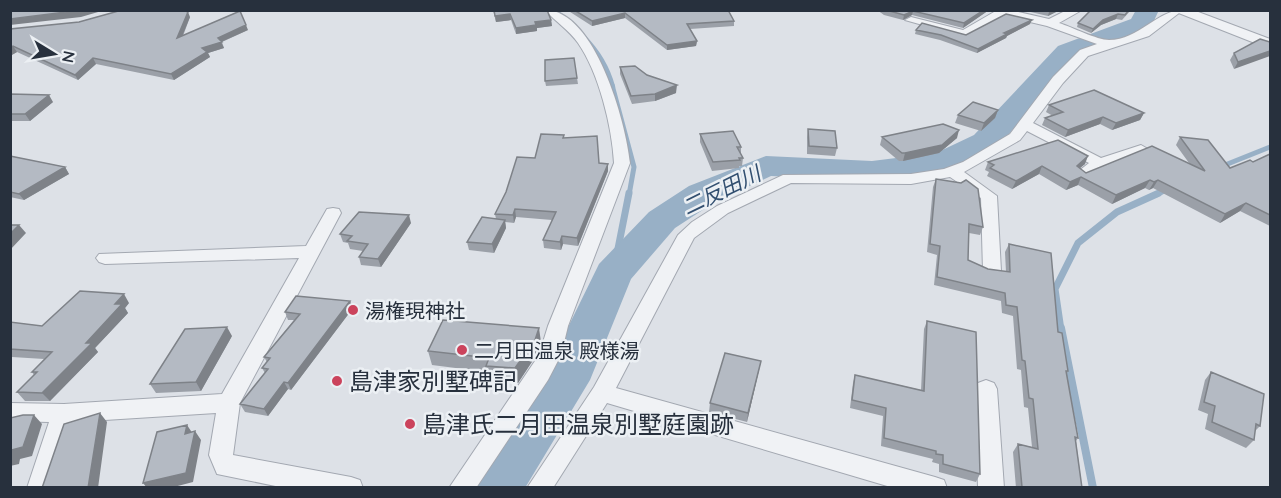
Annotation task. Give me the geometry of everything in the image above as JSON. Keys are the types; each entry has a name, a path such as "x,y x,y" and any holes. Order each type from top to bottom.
{"street":[{"path":"461,488 540,374 550,355 558,326 622,163 621,150 600,70 591,51 579,36 550,10"},
{"path":"1050,23 1077,10"},
{"path":"911,20 965,34 1000,11 1050,23 1108,44"},
{"path":"539,488 602,393 687,235 706,218 772,184 789,178 911,179 952,171 1005,145 1024,125 1059,80 1084,54 1108,44 1145,34 1178,11 1270,44"},
{"path":"1024,125 1100,163"},
{"path":"1083,174 1100,163 1141,149"},
{"path":"952,171 989,196 992,272"},
{"path":"333,213 229,403 221,455 226,466 351,488"},
{"path":"105,258 311,252"},
{"path":"986,389 991,488"},
{"path":"602,393 935,488"},
{"path":"10,412 64,413 229,403"},
{"path":"39,488 64,413"}],"building":[{"path":"10,10 82,10 10,19"},
{"path":"122,10 183,10 188,12 177,38 240,11 246,25 218,38 222,42 202,48 207,52 171,74 93,58 75,75 13,46 10,48 10,29 79,22"},
{"path":"494,10 547,10 551,20 516,28 510,14 495,16"},
{"path":"574,10 728,10 734,21 687,24 697,41 667,45 625,13 592,21"},
{"path":"886,10 984,10 964,23 913,11 904,15"},
{"path":"1091,10 1129,10 1125,15 1118,14 1103,20 1093,29 1078,23"},
{"path":"1006,14 1032,20 978,49 941,35 916,30 922,23 966,35"},
{"path":"1260,39 1270,42 1270,51 1238,62 1234,53"},
{"path":"574,58 577,78 545,81 545,60"},
{"path":"635,66 647,75 677,85 655,94 631,96 620,67"},
{"path":"1094,90 1144,113 1116,123 1103,117 1068,130 1045,118 1063,112 1049,105"},
{"path":"10,94 49,95 25,114 10,114"},
{"path":"973,102 998,110 984,123 958,115"},
{"path":"943,124 959,130 942,145 905,153 882,137"},
{"path":"808,129 835,131 837,148 809,146"},
{"path":"733,131 741,147 737,147 743,158 713,162 700,134"},
{"path":"541,134 564,135 563,138 597,136 599,163 608,164 577,238 562,236 560,242 543,240 556,212 515,209 513,215 495,214 506,192 517,157 535,158"},
{"path":"1180,137 1208,140 1230,168 1250,160 1253,162 1270,154 1270,215 1246,203 1225,214 1158,180 1154,182 1150,180 1116,195 1081,177 1070,182 1042,166 1016,181 990,168 994,165 988,162 1058,140 1088,156 1077,166 1086,173 1152,146 1205,171"},
{"path":"10,156 65,167 19,194 10,192"},
{"path":"936,179 961,183 966,180 978,189 983,227 969,224 968,260 988,269 1010,272 1009,244 1051,253 1058,332 1062,333 1068,371 1066,371 1078,438 1075,437 1082,488 1022,487 1018,444 1038,449 1033,399 1029,398 1025,361 1022,360 1017,307 1006,305 1005,293 937,277 940,246 930,244"},
{"path":"359,212 409,215 378,259 359,257 368,244 347,241 352,236 340,234"},
{"path":"482,217 505,220 492,244 467,242"},
{"path":"10,225 19,225 10,234"},
{"path":"80,291 124,294 115,304 122,304 86,343 92,343 42,393 17,392 37,372 32,372 52,352 10,349 10,322 42,326"},
{"path":"296,296 350,301 288,383 284,382 264,409 240,404 268,369 262,368 270,358 264,357 300,314 285,312"},
{"path":"443,320 539,328 535,340 515,368 486,366 489,358 428,351"},
{"path":"927,321 976,332 980,474 943,464 943,455 936,454 936,451 884,438 886,408 852,400 855,375 924,391"},
{"path":"227,327 196,382 150,384 185,329"},
{"path":"725,353 761,361 748,413 710,403"},
{"path":"1211,372 1264,394 1260,426 1256,424 1254,440 1212,422 1215,406 1204,402"},
{"path":"100,413 88,488 42,488 64,424"},
{"path":"34,415 23,447 12,450 10,453 10,418"},
{"path":"187,425 185,434 195,431 186,473 143,483 157,432"}],"waterway":[{"path":"554,10 567,20"},
{"name":"二反田川","path":"495,488 566,380 613,274 662,220 702,194 766,166 872,171 943,162 985,142 1067,51 1141,24 1148,10"},
{"path":"583,36 601,60 613,87"},
{"path":"612,85 634,167 629,195"},
{"path":"1220,167 1270,147"},
{"path":"1156,195 1168,189"},
{"path":"613,274 629,193"},
{"path":"1061,330 1055,289 1078,243 1117,212 1159,193"},
{"path":"1061,328 1093,488"}],"place":[{"name":"湯権現神社","path":"353,310"},
{"name":"二月田温泉 殿様湯","path":"462,350"},
{"name":"島津家別墅碑記","path":"337,381"},
{"name":"島津氏二月田温泉別墅庭園跡","path":"410,424"}]}
